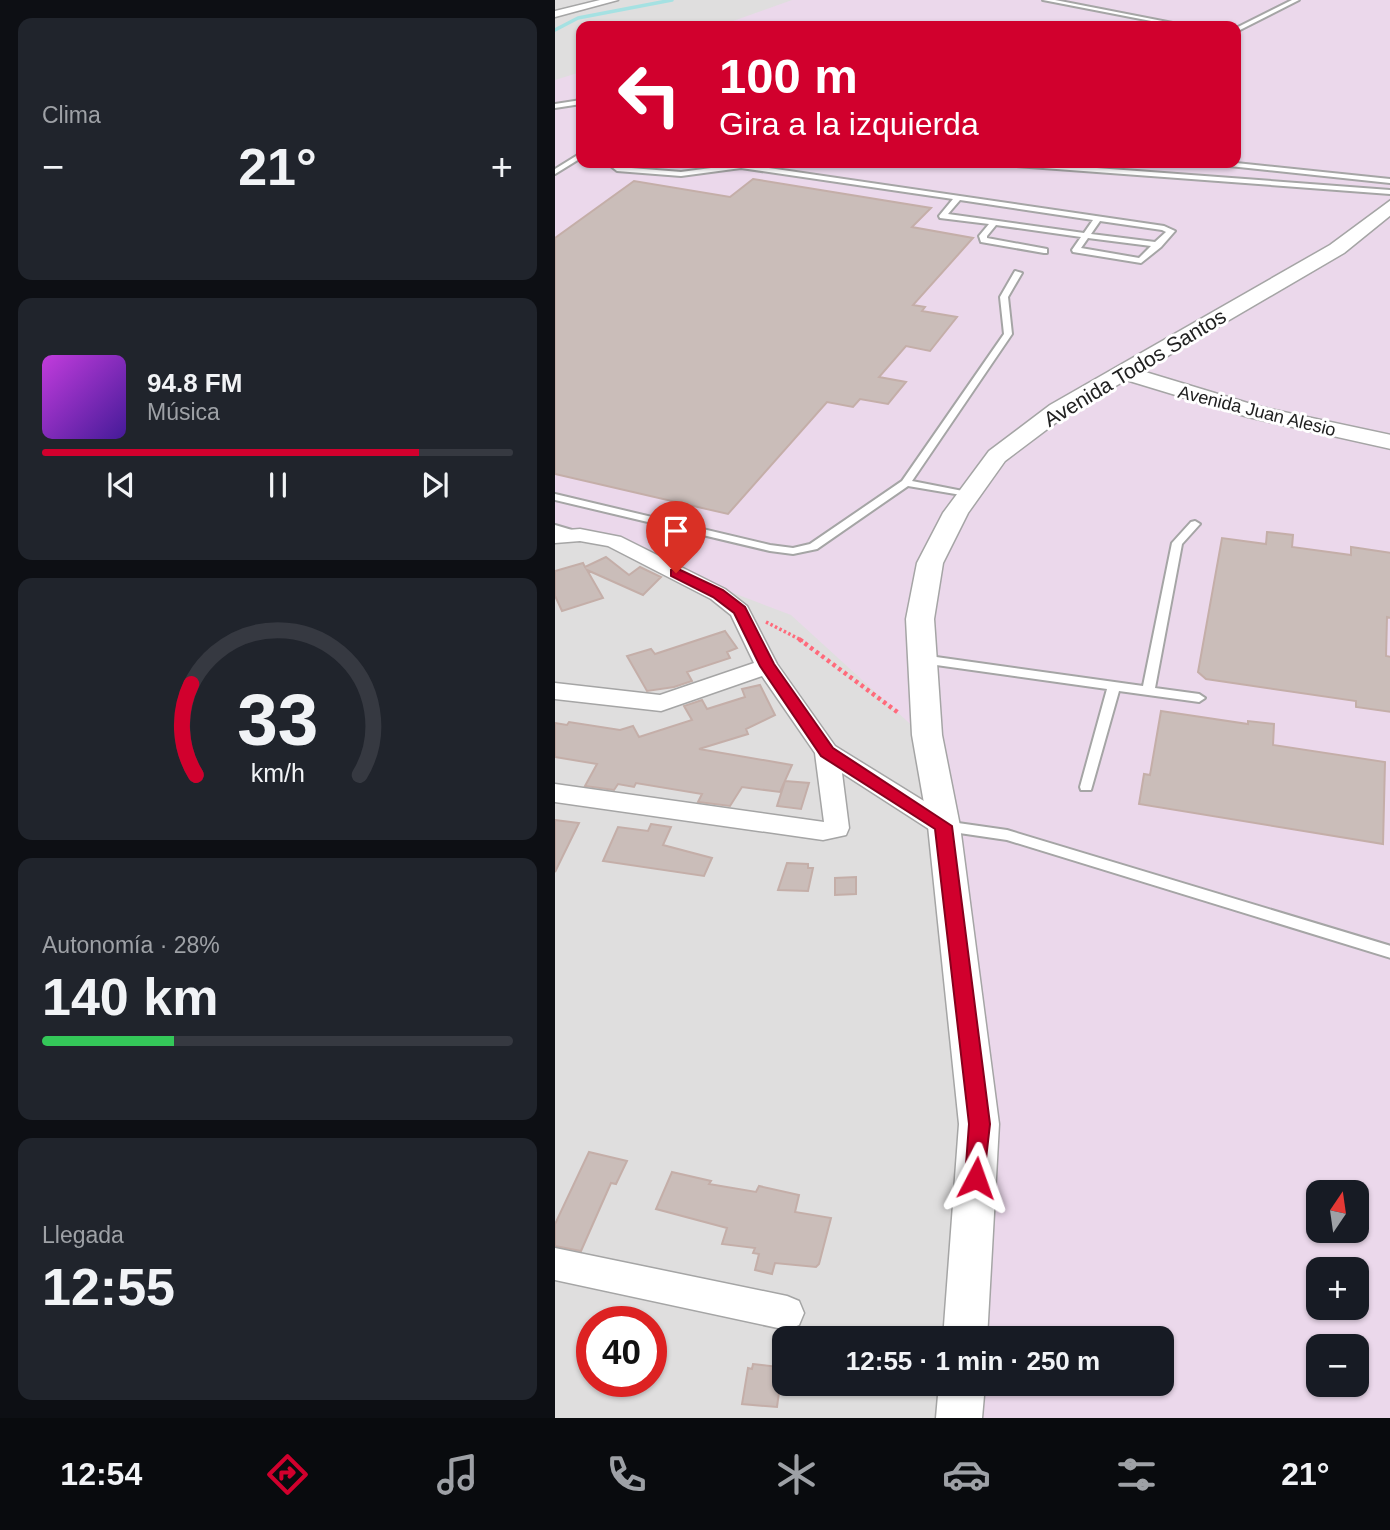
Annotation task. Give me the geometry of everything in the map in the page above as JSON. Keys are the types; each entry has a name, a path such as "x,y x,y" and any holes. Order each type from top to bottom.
{"street":[{"path":"555,14 613,0"},
{"name":"Avenida Todos Santos","path":"966,1326 979,1124 943,826 927,735 920,619 930,563 956,513 997,456 1058,410 1337,248 1390,205"},
{"name":"Avenida Juan Alesio","path":"1125,372 1183,395 1274,419 1390,442"},
{"path":"555,537 580,535 614,541 718,594 740,611 767,666 827,752 943,826"},
{"path":"555,691 661,703 767,666"},
{"path":"555,793 823,831 837,828 827,752"},
{"path":"555,1264 787,1313"},
{"path":"959,1418 961,1396"}],"lane":[{"path":"1046,0 1158,21"},
{"path":"1241,28 1296,0"},
{"path":"555,106 576,103"},
{"path":"555,172 576,158"},
{"path":"1241,165 1390,181"},
{"path":"616,168 681,174 726,168"},
{"path":"754,168 1170,229 1143,260 1076,250 1097,219"},
{"path":"1071,168 1390,192"},
{"path":"957,198 942,216 1158,245"},
{"path":"993,224 983,236 984,240 1044,251"},
{"path":"555,497 793,551 813,547 906,482 1008,334 1004,297 1018,274"},
{"path":"906,482 969,495"},
{"path":"1148,691 1177,543 1195,524"},
{"path":"555,528 580,535"},
{"path":"922,659 1199,698"},
{"path":"1086,787 1114,686"},
{"path":"943,826 1007,835 1390,952"}],"path":[{"path":"740,611 803,641 927,735"}],"shaded area":[{"path":"555,0 1390,0 1390,1418 555,1418"},
{"path":"792,0 1390,0 1390,1418 964,1418 966,1396 1174,1396 1174,1326 970,1326 941,752 791,615 590,538 555,530 555,80 576,74 576,168 1241,168 1241,21 733,21"}],"building":[{"path":"753,179 931,208 912,227 973,238 913,305 925,307 922,311 957,317 930,351 906,346 879,377 906,382 888,404 860,399 853,407 827,402 728,514 555,474 555,238 634,181 730,197"},
{"path":"1267,532 1293,535 1292,547 1351,555 1351,547 1391,553 1391,618 1387,617 1386,656 1391,657 1391,712 1356,707 1356,701 1206,679 1198,672 1222,538 1266,544"},
{"path":"606,557 629,575 640,567 661,577 643,595 587,570 603,598 562,611 555,596 555,571 583,563 585,567"},
{"path":"725,631 737,648 727,652 730,658 687,672 692,681 674,687 647,691 627,656 651,649 655,654"},
{"path":"760,685 775,715 746,729 748,734 699,749 792,765 780,792 742,787 730,806 698,802 702,794 636,783 634,787 618,784 614,790 585,786 597,764 555,757 555,723 567,725 569,722 620,730 633,726 639,737 692,720 684,706 702,700 707,709 745,697 742,689"},
{"path":"1161,711 1248,724 1248,721 1274,724 1273,745 1385,762 1383,844 1139,804 1144,774 1150,775"},
{"path":"785,781 809,783 801,809 777,806"},
{"path":"555,820 579,823 555,872"},
{"path":"651,824 671,827 663,845 712,858 704,876 603,861 618,827 648,831"},
{"path":"787,863 808,864 808,868 813,868 808,891 778,890"},
{"path":"856,877 856,894 835,895 835,878"},
{"path":"589,1152 627,1161 616,1184 611,1183 581,1251 555,1246 555,1224"},
{"path":"672,1172 711,1181 709,1184 756,1192 759,1186 799,1195 795,1212 831,1218 819,1264 816,1267 775,1263 772,1274 755,1270 759,1254 753,1253 755,1248 722,1244 727,1228 656,1209"},
{"path":"753,1364 772,1366 772,1396 778,1396 777,1407 742,1404 748,1368 752,1369"}],"waterway":[{"path":"555,30 578,18 672,0"}],"route":[{"path":"676,573 718,594 740,611 767,666 827,752 943,826 979,1124 976,1178"}]}
